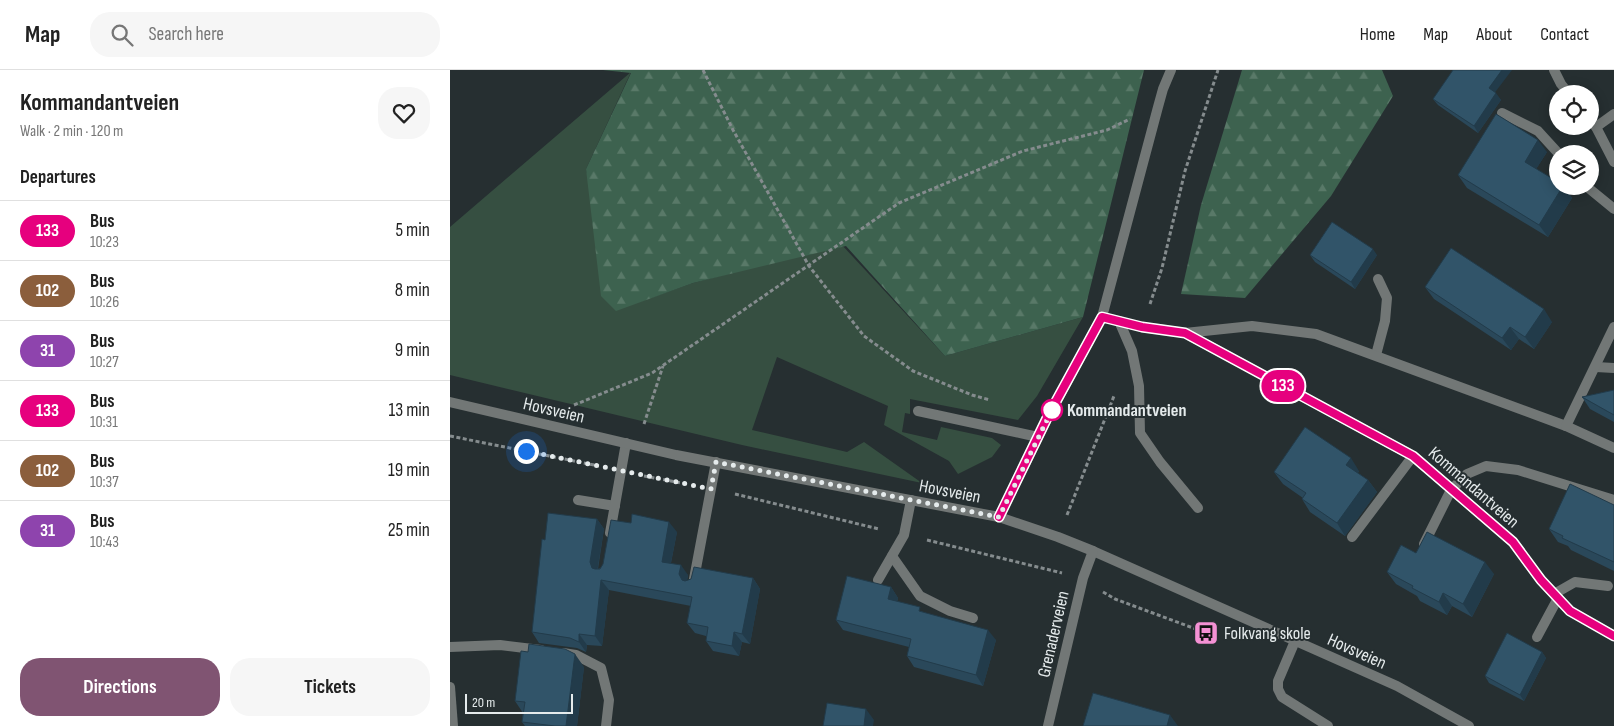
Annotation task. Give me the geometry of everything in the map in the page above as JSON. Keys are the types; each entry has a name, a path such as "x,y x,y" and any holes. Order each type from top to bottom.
{"street":[{"path":"999,517 1038,437 1102,317 1163,89 1171,70"},
{"path":"1554,70 1563,85"},
{"path":"1502,114 1538,131 1551,145"},
{"path":"1599,120 1614,114"},
{"path":"1599,134 1614,162"},
{"path":"1597,195 1614,209"},
{"path":"1376,355 1385,321 1387,298 1378,279"},
{"name":"Kommandantveien","path":"1102,317 1142,327 1185,333 1252,326 1316,334 1566,426 1614,448"},
{"path":"1119,321 1132,351 1137,377 1140,433 1160,462 1198,508"},
{"path":"1566,426 1614,327"},
{"name":"Kommandantveien","path":"1185,333 1413,456 1513,542 1570,611 1614,636"},
{"path":"1596,366 1614,368"},
{"name":"Hovsveien","path":"450,402 637,446 999,517 1093,551 1397,686 1469,726"},
{"path":"918,411 1038,437"},
{"path":"608,544 626,443"},
{"path":"1352,537 1413,456"},
{"path":"692,585 716,462"},
{"path":"1422,549 1451,490 1467,474 1486,466 1518,470 1614,500"},
{"path":"578,500 615,506"},
{"path":"878,580 904,535 911,500"},
{"name":"Grenaderveien","path":"1048,726 1083,578 1093,551"},
{"path":"892,556 920,596 950,611 973,618"},
{"path":"1537,637 1556,596 1575,582 1608,586"},
{"path":"1295,641 1278,682 1278,689 1282,697 1328,726"},
{"path":"450,647 500,645 576,655 601,668 609,700 606,726"},
{"path":"450,687 453,726"}],"path":[{"path":"703,70 733,130 809,266 864,336 913,371 991,400"},
{"path":"534,422 652,373 899,203 1023,151 1107,130 1158,107"},
{"path":"637,446 663,365"},
{"path":"450,436 711,489 1083,578 1115,599 1212,635"}],"green space":[{"path":"603,70 1144,70 1083,317 945,356 846,246 693,283 616,311 601,296 586,169 631,73"},
{"path":"1242,70 1382,70 1393,96 1331,196 1245,298 1181,294 1201,205"},
{"path":"631,72 586,169 616,310 693,283 841,244 945,356 1083,317 1037,396 1018,420 910,399 910,414 905,413 902,432 937,440 941,427 992,438 1001,445 992,457 958,474 949,461 884,425 888,406 777,357 752,430 847,452 864,442 922,483 742,445 450,375 450,227"}],"building":[{"path":"1453,70 1502,70 1489,88 1496,93 1474,126 1433,99"},
{"path":"1496,114 1538,140 1525,162 1549,177 1549,195 1557,195 1539,225 1458,175"},
{"path":"1332,222 1373,249 1351,282 1310,255"},
{"path":"1451,248 1544,309 1525,337 1510,327 1502,338 1425,287"},
{"path":"1614,390 1614,415 1582,397"},
{"path":"1305,427 1351,458 1346,465 1368,480 1337,523 1302,499 1306,493 1274,472"},
{"path":"1570,484 1614,505 1614,562 1562,538 1563,536 1549,529"},
{"path":"548,513 597,519 590,562 592,568 595,569 600,569 603,564 611,520 631,523 632,514 669,522 662,562 681,565 679,574 682,580 691,579 694,567 753,578 742,634 734,632 732,646 706,641 708,627 687,623 692,597 601,580 595,636 579,634 579,642 570,638 532,632 542,539 545,540"},
{"path":"1427,532 1485,562 1463,604 1443,593 1439,602 1387,572 1401,545 1416,553"},
{"path":"847,576 891,587 888,599 920,607 919,611 988,630 976,675 907,656 911,639 836,620"},
{"path":"1507,633 1542,652 1520,695 1485,676"},
{"path":"529,644 565,649 575,654 566,726 522,722 525,702 515,701 521,651 528,652"},
{"path":"1093,693 1170,715 1167,726 1083,726"},
{"path":"827,703 866,709 864,726 823,726"}],"bus line":[{"name":"133","path":"999,517 1048,416 1102,317 1142,327 1185,333 1413,456 1513,542 1541,580 1570,611 1614,636"}],"place":[{"name":"Kommandantveien","path":"1052,410"},
{"name":"Folkvang skole","path":"1206,633"}],"route":[{"path":"526,451 711,489 716,462 999,517 1052,410"}]}
